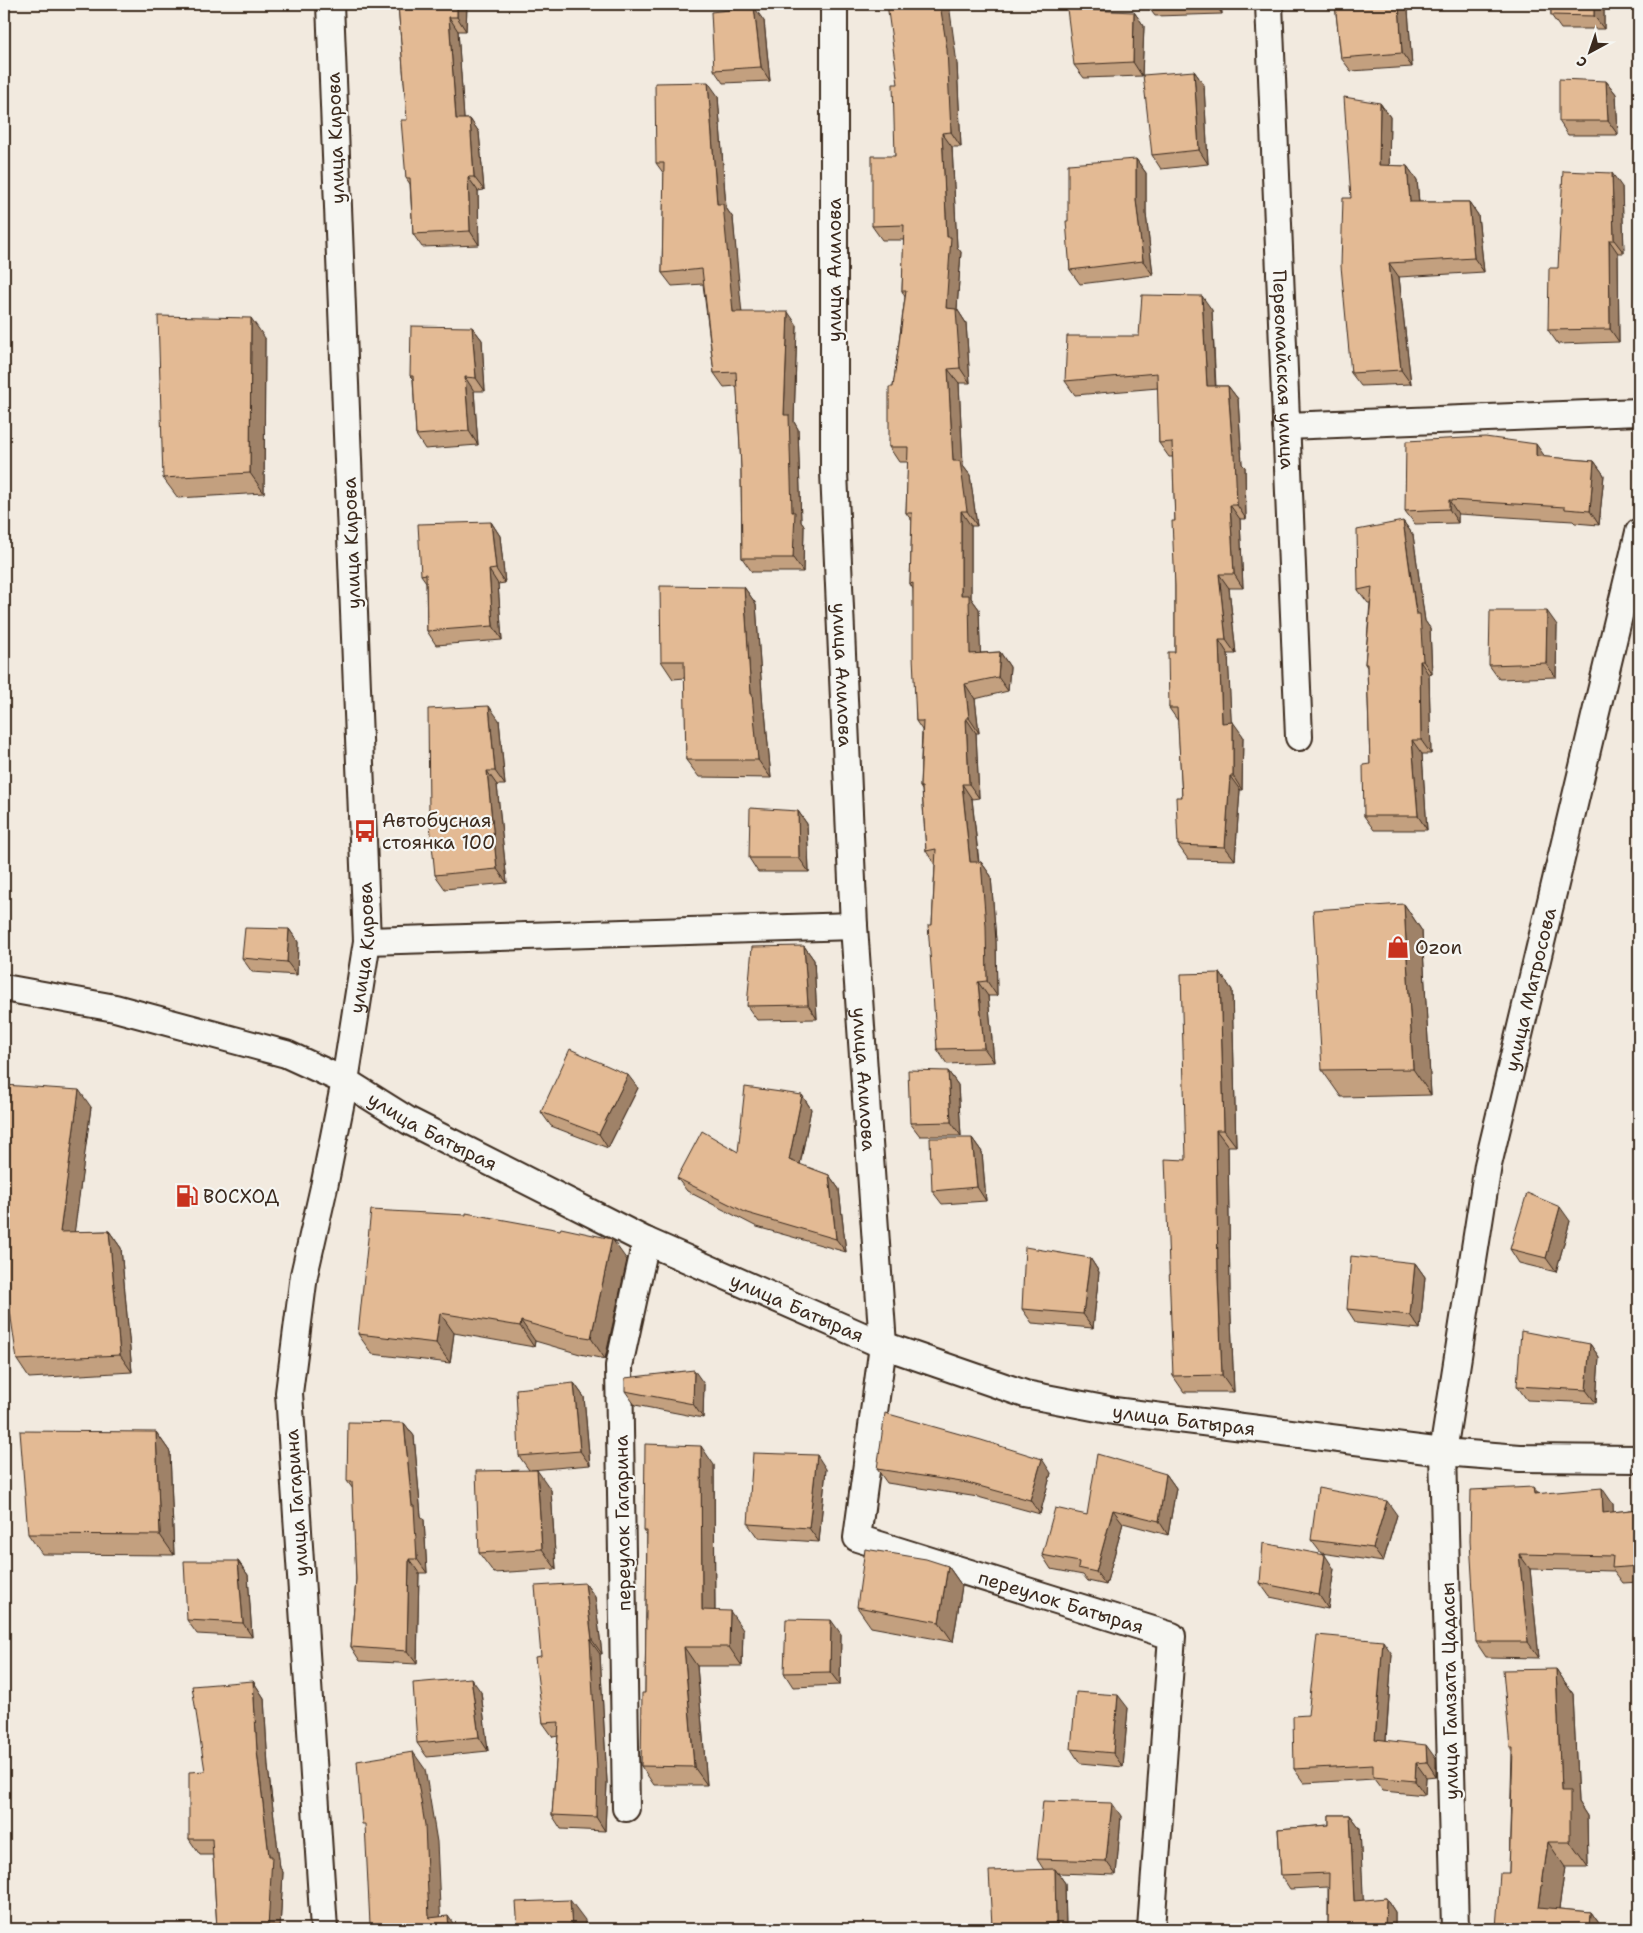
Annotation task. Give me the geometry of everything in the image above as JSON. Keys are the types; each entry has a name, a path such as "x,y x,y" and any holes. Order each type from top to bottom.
{"street":[{"name":"улица Кирова","path":"330,4 367,941 345,1081"},
{"name":"улица Алилова","path":"834,4 834,472 854,926 883,1345"},
{"name":"Первомайская улица","path":"1269,4 1299,737"},
{"path":"1286,426 1639,412"},
{"name":"улица Матросова","path":"1443,1452 1488,1165 1639,532"},
{"path":"367,941 854,926"},
{"name":"улица Батырая","path":"4,988 115,1008 286,1054 345,1081 409,1121 646,1241 883,1345 1025,1394 1114,1411 1443,1452 1520,1458 1639,1460"},
{"name":"улица Гагарина","path":"324,1929 289,1393 304,1275 345,1081"},
{"name":"переулок Гагарина","path":"626,1808 619,1366 646,1241"},
{"name":"переулок Батырая","path":"883,1345 857,1538 1172,1636 1150,1929"},
{"name":"улица Гамзата Цадасы","path":"1443,1452 1455,1929"}],"building":[{"path":"398,4 457,4 457,17 449,17 456,119 470,119 474,177 468,177 470,231 413,234 410,178 406,178 401,120 407,120"},
{"path":"887,4 940,4 947,49 951,132 942,133 947,237 951,237 946,308 956,309 960,368 948,369 953,461 960,461 967,511 961,511 961,595 969,595 970,654 1000,652 998,677 965,684 969,718 966,718 969,784 962,784 970,862 981,862 986,926 987,981 978,982 984,1048 937,1049 928,925 932,925 936,849 926,851 922,787 920,787 923,721 916,721 913,657 913,583 910,584 912,513 906,513 908,447 889,447 889,387 893,387 906,291 902,291 904,225 872,226 872,156 895,156 893,84 898,84"},
{"path":"1335,4 1399,4 1402,53 1341,58"},
{"path":"1551,4 1594,4 1594,16 1551,15"},
{"path":"754,7 761,67 714,70 711,12"},
{"path":"1067,9 1134,12 1133,62 1074,65"},
{"path":"1194,71 1199,150 1152,155 1143,75"},
{"path":"1559,79 1606,81 1608,121 1559,121"},
{"path":"708,82 717,204 723,204 733,312 788,312 784,415 789,415 792,512 795,512 793,558 742,558 741,467 736,372 714,373 702,269 662,273 664,163 656,163 655,83"},
{"path":"1344,97 1380,103 1379,165 1407,166 1410,202 1469,202 1474,258 1389,263 1401,370 1351,373 1341,266 1343,198 1351,198"},
{"path":"1136,159 1136,200 1143,261 1070,270 1066,221 1068,221 1068,164"},
{"path":"1563,171 1612,173 1614,240 1609,240 1610,329 1548,330 1549,268 1558,268"},
{"path":"1142,295 1202,296 1207,386 1228,386 1233,454 1235,454 1237,505 1230,505 1234,574 1219,574 1226,640 1219,640 1222,723 1233,722 1233,776 1230,776 1225,847 1178,845 1176,797 1182,797 1177,708 1169,708 1168,652 1175,652 1175,586 1172,521 1175,521 1172,442 1159,443 1157,373 1065,381 1067,336 1139,336"},
{"path":"158,316 251,318 250,473 163,478"},
{"path":"411,326 472,327 476,378 465,377 469,431 416,435 413,376 410,376"},
{"path":"1485,437 1536,444 1536,456 1594,461 1590,511 1565,509 1565,507 1449,500 1449,509 1405,511 1406,441"},
{"path":"1403,521 1416,614 1420,614 1423,661 1420,661 1421,740 1412,740 1418,816 1364,816 1363,765 1370,764 1367,664 1365,664 1372,587 1358,590 1357,530"},
{"path":"491,522 496,569 489,570 493,626 427,631 426,574 421,575 418,524"},
{"path":"660,586 744,587 751,694 758,760 686,760 684,661 661,661"},
{"path":"1490,611 1547,611 1546,663 1489,665"},
{"path":"489,706 495,771 487,771 497,869 435,875 429,814 428,709"},
{"path":"750,808 798,811 799,858 749,858"},
{"path":"1404,904 1413,1069 1322,1070 1313,910"},
{"path":"245,928 289,929 287,962 242,958"},
{"path":"804,946 808,1005 747,1006 752,947"},
{"path":"1220,973 1224,1130 1216,1130 1218,1278 1222,1375 1173,1376 1165,1159 1186,1160 1181,974"},
{"path":"570,1049 628,1075 599,1134 541,1112"},
{"path":"908,1070 948,1071 951,1122 910,1123"},
{"path":"4,1085 79,1090 60,1232 109,1231 120,1355 17,1360 4,1269"},
{"path":"745,1087 802,1095 789,1160 829,1175 836,1239 747,1213 677,1178 702,1131 738,1152"},
{"path":"930,1138 972,1138 977,1187 932,1191"},
{"path":"1527,1193 1560,1207 1546,1258 1510,1249"},
{"path":"371,1210 466,1215 466,1213 560,1230 561,1228 612,1239 591,1338 566,1334 521,1321 520,1326 440,1313 436,1343 358,1334"},
{"path":"1025,1247 1090,1258 1083,1314 1022,1309"},
{"path":"1351,1256 1415,1263 1410,1315 1347,1309"},
{"path":"1521,1331 1590,1344 1586,1390 1517,1386"},
{"path":"694,1370 693,1404 625,1391 625,1378"},
{"path":"574,1383 580,1451 519,1456 516,1389"},
{"path":"885,1413 1042,1459 1030,1500 968,1483 877,1469"},
{"path":"348,1422 404,1423 412,1506 414,1506 417,1559 409,1559 407,1651 351,1647 356,1579 352,1481 347,1481"},
{"path":"20,1431 156,1432 160,1535 28,1534"},
{"path":"645,1444 701,1446 702,1610 730,1611 729,1647 684,1647 694,1767 641,1766 642,1693 645,1693 647,1531 644,1531"},
{"path":"753,1453 817,1455 809,1528 748,1524"},
{"path":"1097,1454 1166,1474 1159,1521 1113,1510 1096,1572 1078,1568 1079,1562 1042,1555 1055,1508 1087,1515"},
{"path":"537,1470 542,1549 479,1553 476,1471"},
{"path":"1533,1487 1534,1494 1602,1488 1603,1513 1639,1509 1639,1566 1612,1568 1613,1556 1519,1554 1528,1642 1476,1642 1470,1541 1471,1490"},
{"path":"1318,1488 1387,1501 1373,1548 1311,1540"},
{"path":"1263,1543 1325,1555 1319,1595 1260,1583"},
{"path":"865,1549 926,1559 948,1566 939,1622 857,1607"},
{"path":"184,1561 238,1561 243,1623 187,1620"},
{"path":"585,1583 592,1640 590,1640 597,1768 596,1817 552,1815 559,1722 543,1723 535,1657 541,1656 535,1586"},
{"path":"786,1619 831,1620 830,1672 784,1673"},
{"path":"1317,1635 1383,1641 1375,1739 1426,1745 1427,1762 1416,1763 1415,1781 1373,1777 1373,1765 1294,1769 1293,1716 1308,1715"},
{"path":"1556,1669 1561,1791 1570,1791 1570,1842 1548,1842 1539,1907 1591,1912 1590,1929 1496,1928 1500,1873 1509,1873 1513,1748 1510,1748 1503,1670"},
{"path":"471,1678 479,1737 417,1743 413,1683"},
{"path":"253,1681 257,1751 269,1856 272,1856 268,1929 217,1929 212,1839 189,1839 189,1772 205,1771 192,1686"},
{"path":"1076,1692 1118,1695 1113,1753 1071,1749"},
{"path":"413,1752 425,1825 429,1918 448,1916 449,1929 350,1929 349,1926 370,1924 365,1824 362,1824 357,1761"},
{"path":"1043,1801 1112,1803 1106,1861 1037,1859"},
{"path":"1329,1815 1350,1815 1354,1901 1386,1898 1385,1929 1328,1929 1329,1873 1281,1875 1278,1829 1329,1825"},
{"path":"1055,1869 1056,1923 992,1926 989,1871"},
{"path":"570,1900 572,1929 518,1929 516,1902"}],"place":[{"name":"Автобусная стоянка 100","path":"365,831"},
{"name":"Ozon","path":"1398,947"},
{"name":"ВОСХОД","path":"187,1196"}]}
